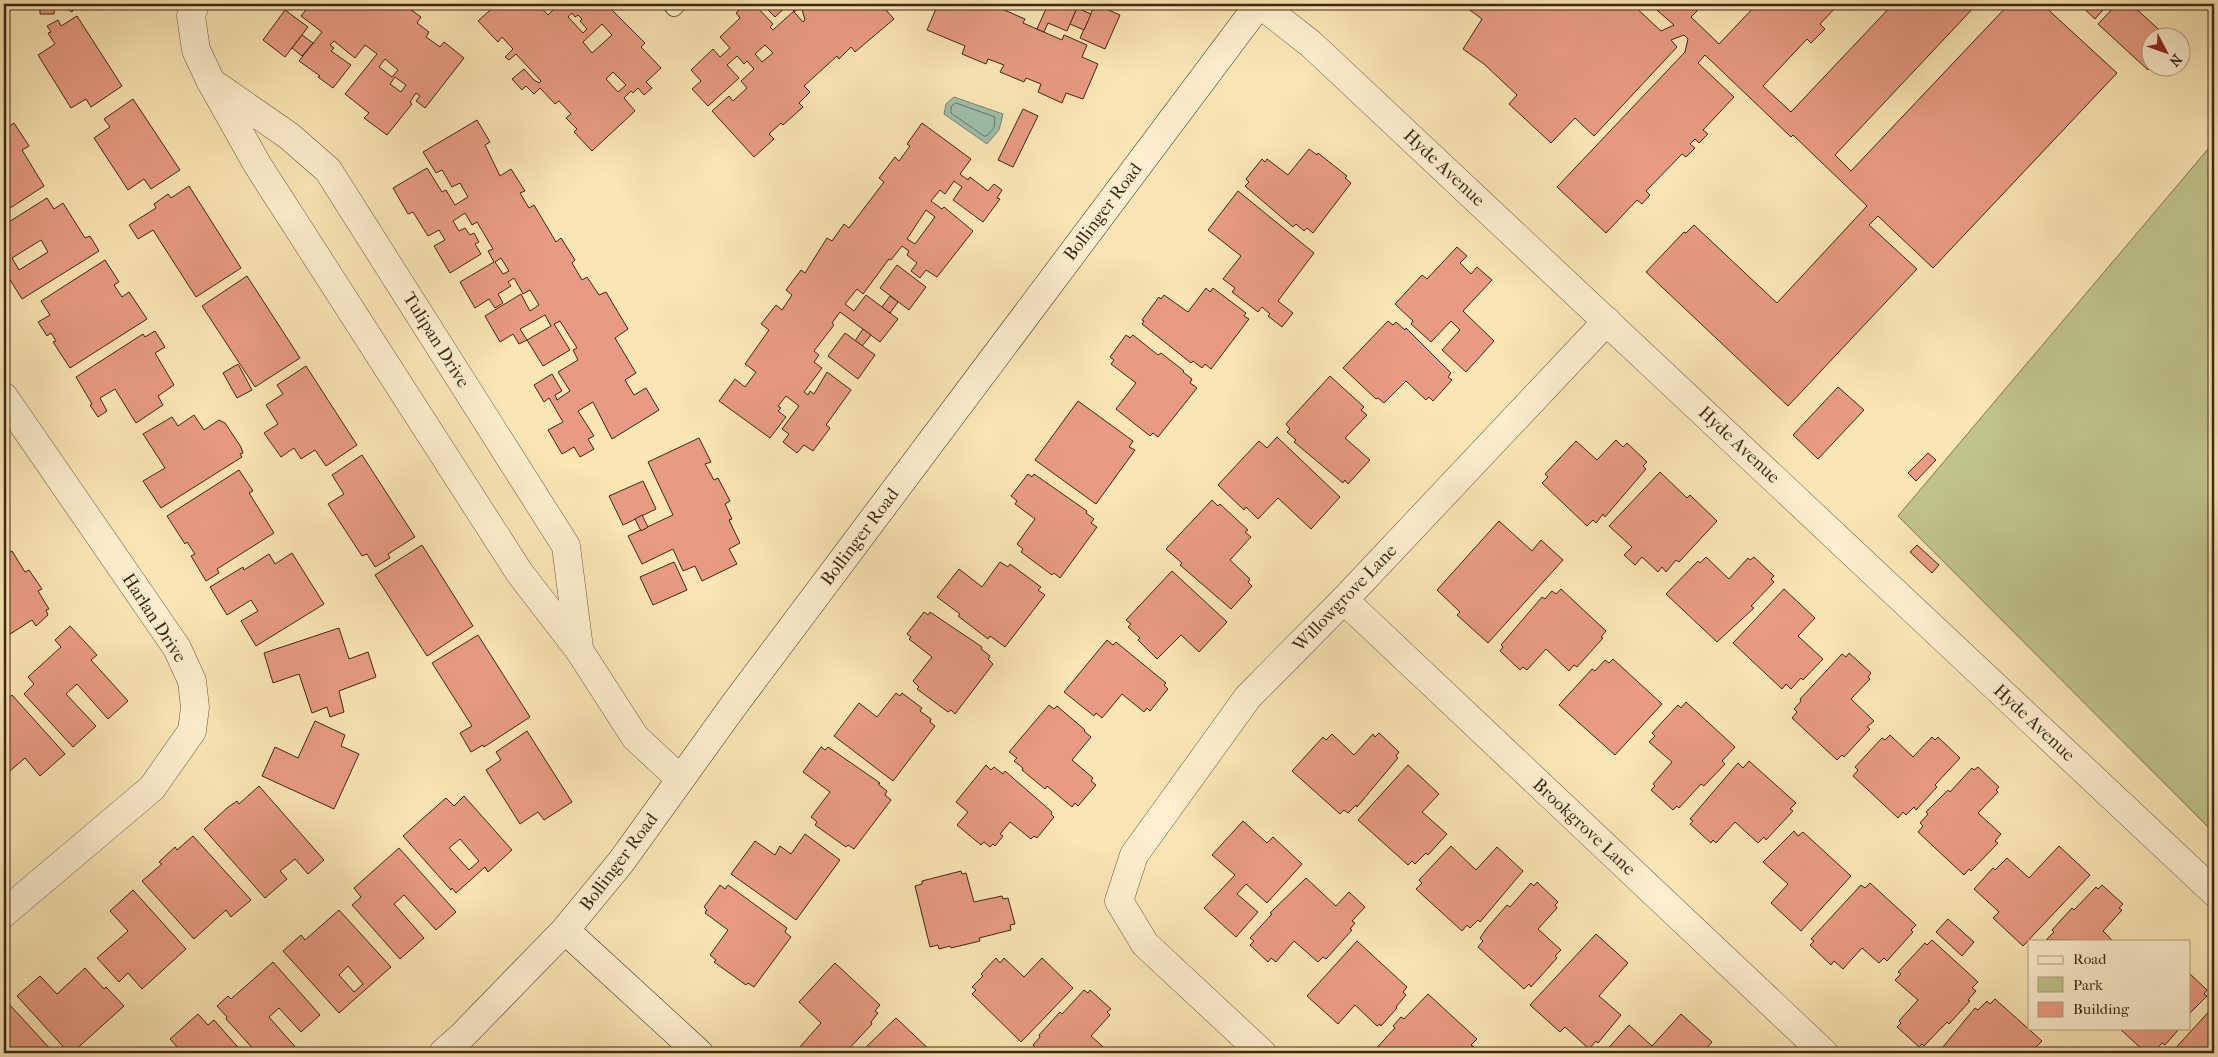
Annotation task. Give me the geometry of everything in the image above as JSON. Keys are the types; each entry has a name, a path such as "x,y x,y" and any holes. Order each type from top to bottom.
{"street":[{"name":"Tulipan Drive","path":"195,4 191,16 196,50 211,82 257,164 514,564 579,650 635,737 680,779"},
{"name":"Hyde Avenue","path":"1260,4 1310,44 2214,892"},
{"name":"Bollinger Road","path":"443,1053 462,1036 565,930 621,862 680,779 1260,4"},
{"name":"Tulipan Drive","path":"211,82 289,136 328,170 566,546 579,650"},
{"name":"Willowgrove Lane","path":"1262,1053 1145,944 1119,901 1134,855 1248,697 1344,600 1607,321"},
{"name":"Harlan Drive","path":"4,397 177,648 192,681 195,707 192,731 152,788 4,913"},
{"name":"Brookgrove Lane","path":"1344,600 1824,1053"},
{"path":"565,930 699,1053"}],"lane":[{"path":"671,4 674,8 678,4"}],"green space":[{"path":"2214,142 2214,833 1898,516"}],"water":[{"path":"954,97 1003,114 999,130 987,144 944,114 946,104"}],"building":[{"path":"40,4 55,4 54,14 40,14"},
{"path":"59,4 77,4 72,12"},
{"path":"306,4 388,4 394,8 398,4 403,4 421,17 417,23 429,32 426,37 440,47 444,42 464,58 425,108 416,101 420,96 416,93 410,102 412,104 387,135 364,118 369,113 345,94 377,54 365,45 355,58 334,41 330,45 334,48 331,51 351,65 333,88 299,61 322,32 301,16 309,6","holes":["385,59 398,70 392,77 379,67","395,77 406,85 401,92 390,84"]},
{"path":"497,4 538,4 548,15 557,4 606,4 645,43 641,47 661,68 646,82 652,88 644,95 638,88 633,93 631,91 624,98 635,111 592,151 574,132 577,129 566,118 571,114 559,101 555,104 540,88 534,94 526,86 522,90 512,79 524,69 534,80 539,83 541,81 516,54 509,60 505,57 513,49 502,37 498,42 478,21","holes":["572,13 575,17 578,15 582,19 580,21 587,29 583,33 568,17","602,24 612,35 592,53 583,42","613,72 626,85 618,92 606,79"]},
{"path":"746,4 754,4 773,24 770,27 773,30 794,11 788,5 775,17 762,4 892,4 886,10 894,19 855,52 851,47 839,59 837,56 804,86 810,92 799,103 803,107 783,125 781,123 769,134 774,139 754,157 712,111 729,96 733,101 747,88 741,81 754,69 747,61 744,64 737,56 727,65 739,78 708,106 692,89 701,81 691,70 713,49 720,57 730,48 720,37 740,18 736,13","holes":["801,6 805,20 803,22 794,12","765,45 773,53 762,62 755,54"]},
{"path":"938,4 996,4 995,6 1025,19 1023,23 1062,40 1064,35 1087,45 1082,57 1098,64 1083,99 1066,93 1062,103 1038,92 1041,84 1026,78 1024,82 1000,72 1004,65 988,59 986,64 962,54 965,46 927,30"},
{"path":"1048,4 1079,4 1067,31 1048,23 1044,32 1037,29"},
{"path":"1095,4 1120,15 1105,49 1080,38"},
{"path":"1470,4 1632,4 1661,31 1674,25 1650,4 1704,4 1691,17 1719,44 1757,4 1839,4 1820,24 1825,29 1811,43 1807,39 1763,86 1791,112 1893,4 1977,4 1835,155 1851,171 2009,4 2042,4 2117,73 1933,268 1878,216 1869,225 1917,269 1788,406 1646,272 1684,232 1686,233 1694,225 1777,303 1867,206 1705,55 1698,63 1734,97 1703,130 1708,134 1699,143 1695,139 1690,144 1695,148 1686,157 1682,154 1646,191 1650,195 1642,204 1637,200 1606,233 1557,187 1685,52 1688,39 1684,35 1671,40 1677,47 1594,136 1575,118 1551,143 1509,104 1517,95 1484,64 1463,49 1482,19 1467,8"},
{"path":"2079,4 2108,4 2095,19"},
{"path":"2117,4 2131,4 2157,28 2140,28 2140,63 2098,24"},
{"path":"1077,8 1091,14 1084,30 1070,24"},
{"path":"285,10 308,27 285,57 263,40"},
{"path":"77,16 122,86 91,107 86,99 71,108 38,55 55,44 48,33 51,32 47,26 58,20 61,26"},
{"path":"302,35 313,43 302,56 292,48"},
{"path":"133,99 180,170 151,189 144,179 128,190 94,138 110,127 104,119"},
{"path":"1023,109 1038,116 1013,167 998,160"},
{"path":"477,120 490,142 485,145 500,176 511,169 525,191 520,193 529,208 534,205 556,242 561,238 575,260 572,263 582,280 587,277 599,295 606,292 628,329 615,338 636,373 625,380 634,395 646,388 659,410 612,439 593,402 578,411 594,436 588,439 594,449 580,457 574,447 562,454 548,430 563,422 549,398 544,402 534,385 552,374 562,391 555,395 557,400 570,391 558,372 578,360 573,350 577,348 560,321 554,324 570,350 543,366 527,340 519,344 513,334 500,342 485,316 521,294 530,311 539,305 530,290 523,294 514,278 508,282 511,286 498,294 503,303 495,308 489,299 475,308 460,282 494,262 488,251 493,249 477,222 472,225 465,213 453,221 459,231 465,228 470,235 474,233 479,242 475,244 481,254 450,273 434,246 445,240 439,230 428,236 413,212 408,214 393,188 427,168 442,192 446,190 455,205 468,197 460,183 452,187 442,170 436,173 423,152","holes":["501,258 509,271 503,274 495,262","545,315 551,326 527,340 520,329"]},
{"path":"14,123 29,146 22,150 44,186 4,212 4,130"},
{"path":"922,123 971,159 960,174 968,180 970,177 988,191 994,184 1002,190 997,198 1000,199 983,222 953,200 962,187 954,181 945,194 940,190 931,201 942,209 944,207 973,231 937,277 926,270 920,278 911,271 917,263 907,255 909,251 902,246 891,260 889,259 863,294 857,289 845,304 854,311 866,295 898,319 880,342 840,312 832,323 834,325 814,351 819,355 814,362 822,368 804,392 808,395 810,391 814,394 827,372 851,390 826,425 830,428 813,451 804,445 797,453 783,442 789,434 782,429 799,406 786,396 778,406 781,408 778,411 786,417 770,438 719,401 735,379 745,387 756,372 745,364 769,330 761,324 776,305 782,310 792,295 786,290 801,270 805,273 827,238 832,241 844,224 849,228 884,182 879,178 895,157 899,161 910,146 907,144","holes":["926,210 935,217 915,244 907,239"]},
{"path":"1309,149 1317,155 1318,153 1347,176 1345,178 1351,183 1313,233 1307,228 1304,231 1296,224 1293,227 1245,186 1249,182 1246,179 1262,159 1265,162 1267,159 1288,175"},
{"path":"189,186 241,268 196,297 153,230 138,239 129,225 156,208 154,204 168,194 171,198"},
{"path":"1238,191 1314,253 1278,301 1293,313 1282,327 1268,316 1270,314 1262,307 1258,312 1232,292 1235,288 1223,279 1241,256 1208,230"},
{"path":"47,198 54,209 63,203 85,238 90,236 99,251 22,299 4,270 4,225","holes":["41,240 48,252 19,270 12,258"]},
{"path":"1457,247 1467,256 1460,263 1471,274 1477,267 1492,280 1463,311 1494,341 1466,372 1442,350 1460,330 1451,321 1431,342 1411,324 1413,321 1395,304 1422,275 1427,279"},
{"path":"105,260 119,282 114,285 122,297 129,292 147,319 70,368 53,342 56,341 51,333 47,336 38,322 50,315 41,301"},
{"path":"897,265 926,287 909,310 880,288"},
{"path":"247,276 300,358 255,387 202,306"},
{"path":"1206,288 1210,292 1213,288 1246,313 1244,316 1249,319 1211,369 1205,364 1202,368 1193,361 1191,363 1142,324 1144,321 1142,320 1159,297 1161,299 1164,295 1188,312"},
{"path":"890,296 898,302 890,313 882,307"},
{"path":"1388,321 1393,325 1396,322 1405,330 1406,328 1451,373 1448,377 1452,380 1433,401 1429,397 1426,400 1406,381 1384,403 1378,398 1376,399 1343,368"},
{"path":"863,329 871,335 862,346 855,341"},
{"path":"155,331 165,347 155,353 174,385 158,396 163,405 136,423 115,389 100,398 107,411 98,417 76,377 143,334 145,337"},
{"path":"845,333 875,355 858,379 828,356"},
{"path":"1126,335 1130,338 1133,335 1158,355 1161,353 1184,371 1192,379 1190,383 1197,388 1158,437 1153,433 1150,436 1116,409 1136,383 1111,364 1114,360 1110,357"},
{"path":"238,364 252,390 237,398 223,373"},
{"path":"306,366 357,445 326,466 315,450 301,459 294,448 281,457 264,433 278,424 266,405 283,394 277,385"},
{"path":"1330,376 1364,407 1361,410 1367,415 1345,438 1370,460 1348,484 1345,480 1343,483 1294,442 1296,440 1287,432 1290,429 1286,424"},
{"path":"1838,387 1864,410 1818,459 1793,435"},
{"path":"1078,401 1133,441 1129,447 1135,450 1096,504 1035,460"},
{"path":"194,415 204,430 219,420 225,423 241,447 243,453 240,454 242,457 161,508 143,481 165,468 143,434 172,417 178,426"},
{"path":"1277,437 1340,497 1311,529 1278,498 1258,519 1246,507 1244,510 1218,485 1259,441 1267,448"},
{"path":"699,438 711,462 705,464 714,480 718,478 730,501 725,504 732,519 729,520 740,543 729,549 737,564 702,581 695,566 683,571 673,549 642,564 628,536 673,515 648,462"},
{"path":"1616,440 1623,447 1627,443 1647,462 1643,466 1646,469 1605,517 1603,514 1596,523 1593,520 1587,526 1542,483 1548,477 1545,474 1576,441 1597,460"},
{"path":"1928,453 1936,460 1916,481 1908,473"},
{"path":"362,455 415,537 388,554 390,558 375,567 367,554 362,556 328,504 344,494 332,475"},
{"path":"239,470 253,491 249,493 274,533 217,569 219,573 206,581 191,556 195,554 187,542 185,544 167,516"},
{"path":"1660,472 1687,498 1690,495 1717,521 1679,562 1676,560 1666,572 1662,567 1658,572 1642,557 1635,565 1624,555 1632,547 1609,526"},
{"path":"1028,474 1032,477 1034,474 1087,511 1086,513 1094,519 1091,523 1097,527 1060,578 1054,573 1052,575 1021,552 1023,549 1017,544 1035,519 1015,504 1017,501 1011,496"},
{"path":"643,481 656,509 623,525 609,496"},
{"path":"1212,500 1218,506 1220,504 1248,530 1245,532 1251,537 1230,560 1250,579 1248,582 1252,586 1231,609 1180,565 1182,563 1166,549"},
{"path":"642,515 648,527 641,531 635,519"},
{"path":"1499,521 1532,551 1541,540 1563,560 1488,643 1457,615 1460,612 1437,590"},
{"path":"422,545 473,626 427,656 375,575"},
{"path":"1917,545 1939,565 1932,573 1910,552"},
{"path":"12,551 25,572 29,570 42,589 38,591 49,609 46,610 48,615 36,626 32,620 4,638 4,556"},
{"path":"292,553 324,604 256,646 241,621 258,611 251,600 227,615 210,587 243,567 244,570 269,554 275,564"},
{"path":"1706,557 1729,579 1748,558 1750,560 1754,557 1774,576 1771,579 1774,582 1751,606 1754,608 1717,642 1666,594 1698,561 1700,563"},
{"path":"674,562 687,590 653,605 640,577"},
{"path":"1000,562 1008,567 1010,564 1041,587 1038,590 1045,595 1005,647 990,636 988,639 937,597 959,569 982,587"},
{"path":"1172,571 1227,622 1199,652 1181,635 1157,659 1138,640 1140,638 1128,627 1131,624 1126,620"},
{"path":"1561,589 1606,631 1601,637 1603,638 1577,667 1574,665 1569,671 1546,649 1527,670 1523,667 1520,670 1500,651 1503,647 1501,645 1542,597 1545,599 1552,591 1556,594"},
{"path":"1784,589 1815,618 1798,636 1823,659 1803,680 1801,678 1791,689 1786,684 1782,689 1733,643"},
{"path":"924,612 928,615 930,612 982,647 981,649 990,656 988,659 993,664 955,714 951,710 948,712 917,689 919,687 913,681 932,657 909,639 911,637 907,634"},
{"path":"70,626 97,655 91,660 128,701 108,719 77,684 66,694 96,726 73,747 24,694 34,684 28,677 61,647 55,640"},
{"path":"339,628 349,659 368,652 376,677 339,691 344,712 330,717 327,707 312,713 299,674 273,683 264,653"},
{"path":"478,635 530,717 484,747 483,745 471,752 460,733 472,726 432,663"},
{"path":"1107,640 1113,645 1116,642 1166,683 1164,685 1168,689 1150,711 1147,708 1144,712 1122,694 1102,718 1096,713 1094,716 1064,692"},
{"path":"1849,653 1871,673 1868,677 1870,679 1851,699 1874,721 1867,727 1870,729 1844,757 1842,755 1837,760 1792,718 1797,712 1794,709 1801,701 1800,699 1842,654 1846,657"},
{"path":"1613,659 1662,704 1615,755 1559,705 1592,669 1595,671 1605,660 1609,663"},
{"path":"896,693 900,696 902,693 922,708 920,711 931,719 930,722 935,726 893,781 834,736 859,703 877,717"},
{"path":"12,695 65,754 40,776 25,758 4,776 4,698 6,701"},
{"path":"1686,702 1735,747 1722,761 1725,764 1704,786 1701,784 1679,808 1677,806 1673,810 1651,790 1655,786 1653,784 1672,762 1649,742 1655,736 1652,733 1678,705 1681,708"},
{"path":"1049,705 1054,709 1057,706 1091,737 1072,760 1093,778 1091,781 1096,785 1078,806 1075,803 1072,807 1047,786 1045,789 1022,770 1023,768 1014,761 1017,758 1009,752"},
{"path":"315,721 345,735 341,746 359,754 334,809 262,776 275,747 298,758"},
{"path":"527,731 572,802 544,820 538,812 520,824 486,770 501,760 496,752"},
{"path":"1379,733 1399,752 1396,756 1398,758 1357,807 1356,805 1348,813 1344,810 1340,814 1292,771 1323,737 1326,740 1332,734 1354,755 1373,734 1375,737"},
{"path":"1890,735 1913,757 1932,737 1935,740 1938,737 1960,758 1935,785 1937,787 1916,810 1914,807 1906,815 1903,812 1898,818 1853,776 1858,770 1855,767 1882,738 1885,740"},
{"path":"821,747 825,750 828,747 880,783 878,784 887,791 885,795 891,800 854,849 848,845 846,847 815,825 817,822 811,817 830,792 803,772"},
{"path":"1749,761 1796,803 1790,809 1793,811 1766,840 1764,837 1758,843 1735,822 1716,843 1713,840 1711,843 1690,824 1693,821 1690,819 1738,763 1743,768"},
{"path":"986,765 991,770 994,767 1003,774 1005,771 1052,812 1051,814 1054,817 1037,838 1034,836 1031,839 1010,822 1000,834 1003,836 995,846 993,844 990,847 984,842 981,845 957,825 968,812 956,802"},
{"path":"1408,765 1439,794 1422,812 1447,834 1428,855 1426,853 1415,864 1412,861 1408,865 1358,820"},
{"path":"1978,767 1999,787 1996,790 1998,792 1978,813 2001,834 1995,841 1998,843 1971,871 1969,869 1964,875 1918,832 1923,826 1920,823 1928,814 1926,812 1948,790 1950,792 1972,768 1974,770"},
{"path":"259,786 324,860 308,874 295,859 280,871 287,879 265,898 204,829 227,808 237,801 239,804"},
{"path":"464,796 512,850 488,872 485,867 456,893 452,888 451,890 403,836 446,798 454,806","holes":["460,839 479,861 469,870 449,848"]},
{"path":"1243,821 1267,843 1273,837 1302,864 1267,903 1246,884 1237,894 1258,912 1236,937 1204,908 1235,875 1212,855"},
{"path":"1794,831 1798,836 1803,832 1851,876 1801,931 1771,903 1788,884 1763,862"},
{"path":"805,834 840,860 796,920 731,874 755,841 775,855 780,846 791,854"},
{"path":"193,836 251,900 231,917 226,910 194,939 142,881 162,864 159,862 175,847 177,850"},
{"path":"1451,846 1476,870 1497,847 1523,871 1480,922 1478,920 1470,928 1467,925 1462,931 1416,889 1422,883 1419,880"},
{"path":"2059,846 2090,875 2023,946 1993,918 1999,912 1974,889 1993,868 1995,870 2007,858 2029,878"},
{"path":"399,848 456,912 436,930 404,895 394,904 424,938 400,959 352,905 361,897 354,888"},
{"path":"961,871 962,874 966,873 974,902 1002,896 1003,899 1008,898 1015,924 1010,925 1011,930 979,938 980,941 951,948 950,946 939,949 938,945 930,947 915,886 922,884 922,881"},
{"path":"1306,878 1336,906 1349,892 1365,907 1352,921 1355,923 1350,929 1352,930 1326,959 1323,957 1318,962 1294,941 1276,962 1271,958 1268,962 1250,945 1254,941 1250,938 1272,914 1270,913"},
{"path":"1537,882 1558,902 1555,905 1557,908 1538,929 1561,950 1555,956 1557,958 1531,987 1529,984 1524,989 1478,947 1483,941 1480,938 1507,905 1510,907 1531,883 1534,886"},
{"path":"1870,883 1916,925 1911,930 1913,932 1887,961 1884,958 1879,963 1862,948 1843,969 1834,961 1831,965 1810,945 1814,941 1811,939 1861,885 1865,888"},
{"path":"720,885 725,889 728,885 787,928 785,932 791,937 754,987 748,983 746,985 714,962 716,960 710,955 728,930 705,913 707,910 704,907"},
{"path":"2102,885 2123,904 2119,908 2122,910 2103,931 2112,940 2046,940 2054,932 2052,930 2072,908 2074,910 2096,887 2098,889"},
{"path":"133,890 186,949 142,989 128,973 119,982 97,958 128,931 110,911"},
{"path":"339,910 391,967 339,1013 283,951 301,935 305,940","holes":["348,966 363,984 354,992 339,975"]},
{"path":"1948,919 1974,942 1962,956 1936,932"},
{"path":"1596,934 1628,963 1599,996 1621,1015 1598,1043 1596,1041 1589,1049 1565,1027 1560,1032 1530,1005"},
{"path":"1932,940 1978,982 1972,988 1976,991 1968,1000 1970,1001 1949,1024 1947,1022 1924,1046 1922,1044 1919,1047 1897,1027 1901,1023 1899,1021 1918,1000 1895,980 1901,974 1898,972 1925,943 1927,945"},
{"path":"1357,941 1407,987 1403,992 1406,995 1381,1026 1380,1024 1377,1026 1355,1005 1338,1024 1307,996"},
{"path":"996,958 1000,963 1004,958 1024,977 1042,958 1073,988 1021,1042 972,994 976,990 972,987"},
{"path":"273,962 320,1015 301,1032 279,1008 269,1017 298,1050 294,1053 257,1053 226,1019 227,1017 217,1006 228,996 231,999"},
{"path":"835,963 880,1005 875,1011 878,1013 871,1022 872,1024 845,1053 804,1053 799,1048 821,1023 799,1002"},
{"path":"85,968 104,989 106,987 124,1006 72,1053 69,1053 17,996 40,976 57,994"},
{"path":"2190,974 2207,990 2204,994 2207,996 2190,1013"},
{"path":"1084,990 1088,993 1090,990 1111,1009 1107,1012 1110,1015 1091,1036 1110,1053 1031,1053 1036,1048 1033,1045 1040,1037 1039,1035"},
{"path":"1428,994 1477,1039 1471,1045 1474,1047 1468,1053 1372,1053 1395,1028 1393,1026 1401,1017 1404,1019"},
{"path":"1995,999 2042,1041 2036,1047 2038,1049 2035,1053 1938,1053 1975,1008 1978,1010 1987,1001 1990,1004"},
{"path":"8,1003 54,1053 4,1053 4,1007"},
{"path":"2214,1006 2214,1053 2172,1052"},
{"path":"198,1014 208,1025 214,1020 243,1053 176,1053 180,1050 170,1039"},
{"path":"1681,1014 1712,1042 1702,1053 1604,1053 1629,1025 1652,1046"},
{"path":"896,1018 933,1053 861,1052"},
{"path":"2121,1030 2178,1030 2165,1045 2162,1043 2155,1051 2152,1048 2146,1053"}]}
